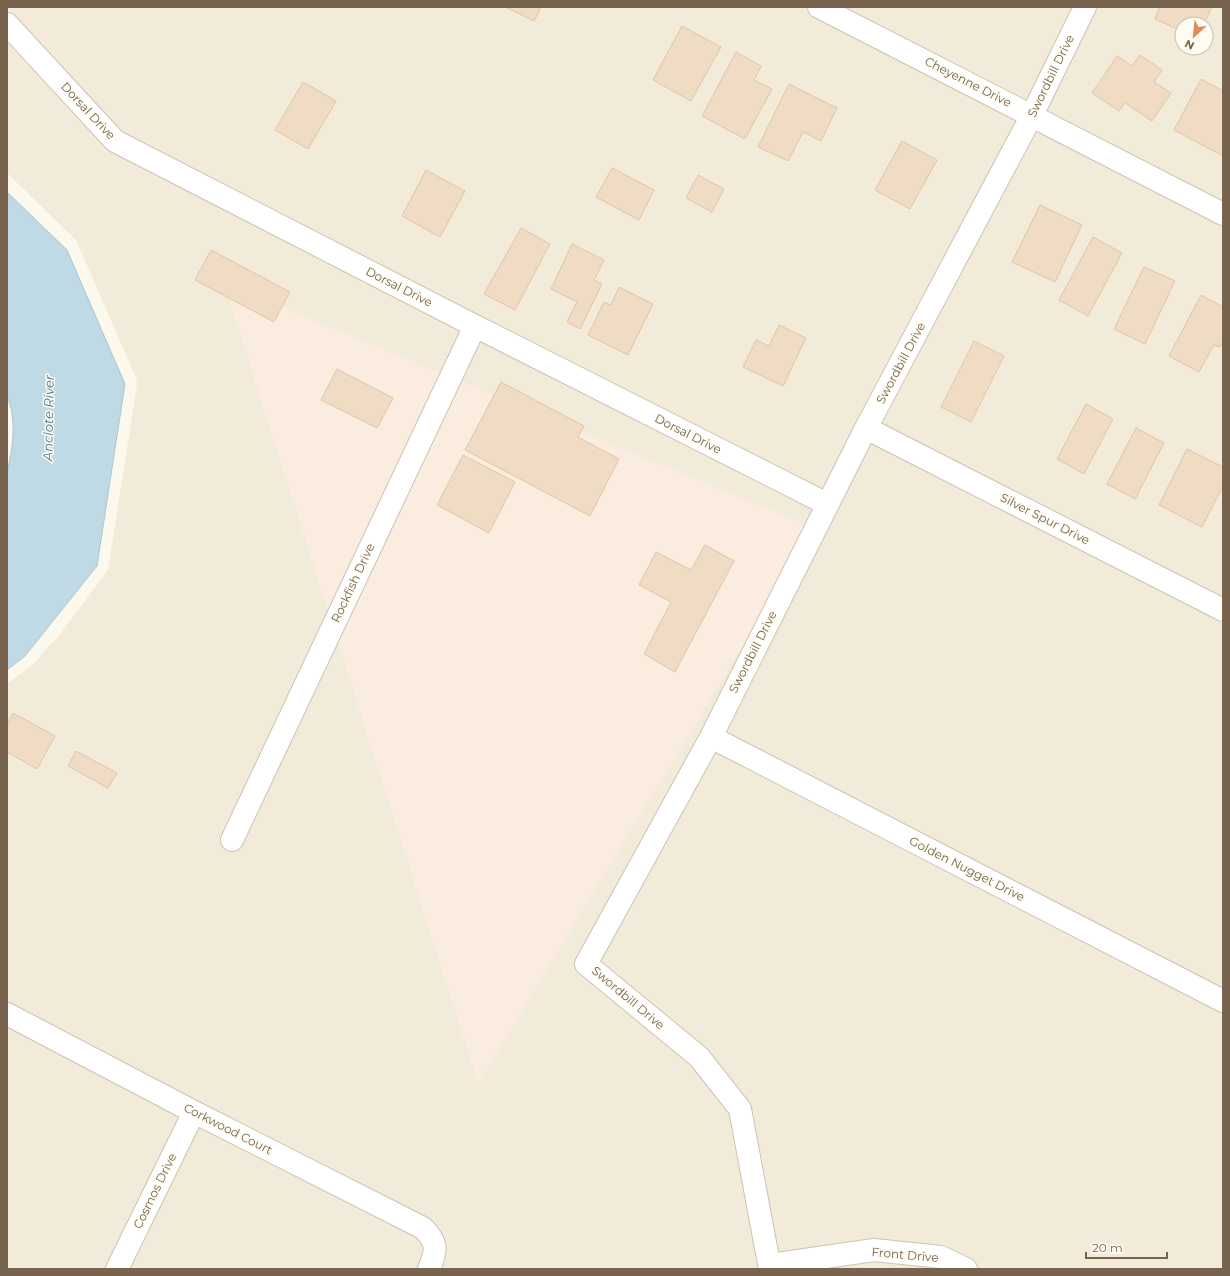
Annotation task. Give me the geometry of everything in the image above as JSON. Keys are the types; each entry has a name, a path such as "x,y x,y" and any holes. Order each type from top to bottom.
{"street":[{"name":"Cheyenne Drive","path":"819,7 1223,214"},
{"name":"Swordbill Drive","path":"770,1267 740,1109 699,1057 586,964 711,737 827,504 1032,115 1085,7"},
{"name":"Dorsal Drive","path":"7,24 115,141 475,326 827,504"},
{"name":"Rockfish Drive","path":"232,840 475,326"},
{"name":"Silver Spur Drive","path":"866,428 1223,610"},
{"name":"Golden Nugget Drive","path":"711,737 1223,1001"},
{"name":"Corkwood Court","path":"7,1014 194,1112 423,1228 433,1238 432,1261"},
{"name":"Cosmos Drive","path":"117,1269 194,1112"},
{"name":"Front Drive","path":"770,1267 874,1250 941,1257 966,1269"}],"shaded area":[{"path":"7,7 1223,7 1223,1269 7,1269 7,684 34,664 50,644 55,641 108,570 137,385 136,378 76,240 7,173"},
{"path":"224,283 814,528 478,1083"}],"water":[{"name":"Anclote River","path":"7,192 67,250 125,384 97,566 25,656 7,670 7,472 11,454 13,424 7,396"}],"building":[{"path":"505,7 541,7 534,21"},
{"path":"1160,7 1212,7 1208,16 1174,16 1174,27 1155,19"},
{"path":"682,26 721,47 691,101 653,80"},
{"path":"736,52 761,66 754,80 772,89 745,139 702,116"},
{"path":"1140,55 1162,70 1154,82 1171,93 1152,121 1125,103 1119,111 1092,93 1117,56 1132,66"},
{"path":"1201,79 1223,91 1223,156 1174,130"},
{"path":"303,82 336,101 308,149 275,130"},
{"path":"789,84 837,108 821,141 803,132 788,161 758,147"},
{"path":"902,141 937,160 910,209 875,190"},
{"path":"612,168 654,190 639,220 596,197"},
{"path":"426,170 465,191 440,237 402,216"},
{"path":"698,175 724,189 712,212 686,198"},
{"path":"1040,205 1082,225 1055,282 1012,262"},
{"path":"521,228 550,244 515,310 484,294"},
{"path":"1093,237 1122,253 1088,316 1059,300"},
{"path":"572,244 604,260 594,280 602,284 580,329 567,322 577,302 551,289"},
{"path":"211,250 290,292 274,322 195,280"},
{"path":"1144,267 1175,281 1145,344 1114,329"},
{"path":"619,287 653,304 628,355 588,335 604,302 611,305"},
{"path":"1201,295 1223,307 1223,341 1220,347 1214,345 1199,372 1169,356"},
{"path":"779,325 806,338 783,386 743,367 756,340 769,346"},
{"path":"974,341 1004,356 971,422 941,407"},
{"path":"337,369 393,398 377,428 321,400"},
{"path":"501,382 584,426 578,437 619,459 590,516 465,450"},
{"path":"1086,404 1113,419 1084,474 1057,459"},
{"path":"1136,428 1164,443 1135,499 1107,484"},
{"path":"1187,449 1223,467 1223,486 1202,527 1159,505"},
{"path":"463,455 515,482 489,533 437,505"},
{"path":"705,545 734,561 675,672 644,654 671,602 639,585 656,552 691,570"},
{"path":"13,713 55,736 37,769 7,752 7,725"},
{"path":"76,751 117,773 108,788 68,766"}]}
